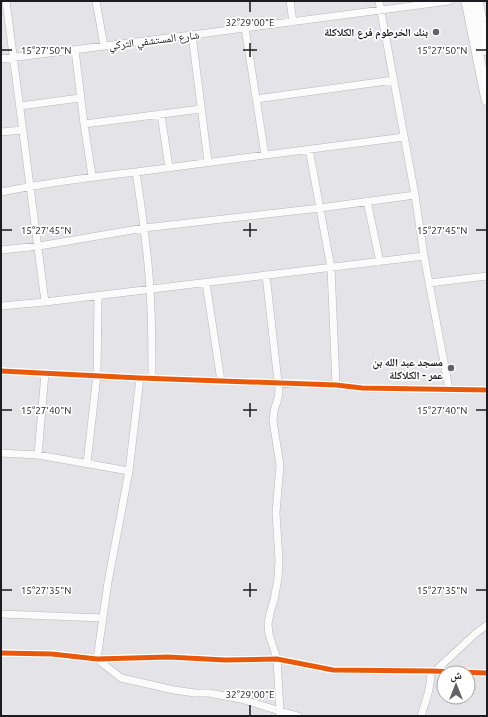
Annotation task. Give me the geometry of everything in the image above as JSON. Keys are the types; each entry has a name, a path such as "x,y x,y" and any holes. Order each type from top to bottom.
{"main road":[{"path":"467,1 487,100"},
{"path":"476,1 487,50"}],"street":[{"path":"6,1 46,302"},
{"path":"96,1 104,46"},
{"path":"290,1 292,22"},
{"path":"379,1 449,390"},
{"name":"شارع المستشفي التركي","path":"1,59 449,1"},
{"path":"245,28 265,155"},
{"path":"192,35 208,162"},
{"path":"75,50 80,98 92,176"},
{"path":"256,99 394,80"},
{"path":"20,106 80,98"},
{"path":"84,124 201,109"},
{"path":"161,114 169,168"},
{"path":"1,132 23,130"},
{"path":"1,192 92,176 169,168 404,137"},
{"path":"310,149 331,268 336,385"},
{"path":"136,172 144,228 150,289 152,379"},
{"path":"1,250 39,246 144,228 320,208 414,195"},
{"path":"366,201 380,262"},
{"path":"1,306 98,296 424,256"},
{"path":"266,276 278,384 278,398 273,421 280,465 276,513 279,560 278,578 268,624 268,634 277,659 279,714"},
{"path":"429,283 487,276"},
{"path":"206,283 221,381"},
{"path":"87,463 96,376 98,296"},
{"path":"1,371 152,379 336,385 362,388 487,390"},
{"path":"38,455 45,373"},
{"path":"96,660 128,471 140,378"},
{"path":"1,452 38,455 128,471"},
{"path":"1,614 103,618"},
{"path":"421,716 429,692 433,671 487,625"},
{"path":"1,653 52,654 96,660 168,657 225,660 277,659 333,670 487,673"},
{"path":"96,660 121,678 174,690 195,693 210,693 241,699 279,714 298,716"}],"cycle path":[{"path":"1,371 336,385 362,388 487,390"},
{"path":"1,653 52,654 97,659 168,657 225,660 277,659 333,670 487,673"}],"place":[{"name":"بنك الخرطوم فرع الكلاكلة","path":"436,32"},
{"name":"مسجد عبد الله بن عمر - الكلاكلة","path":"451,368"}]}
